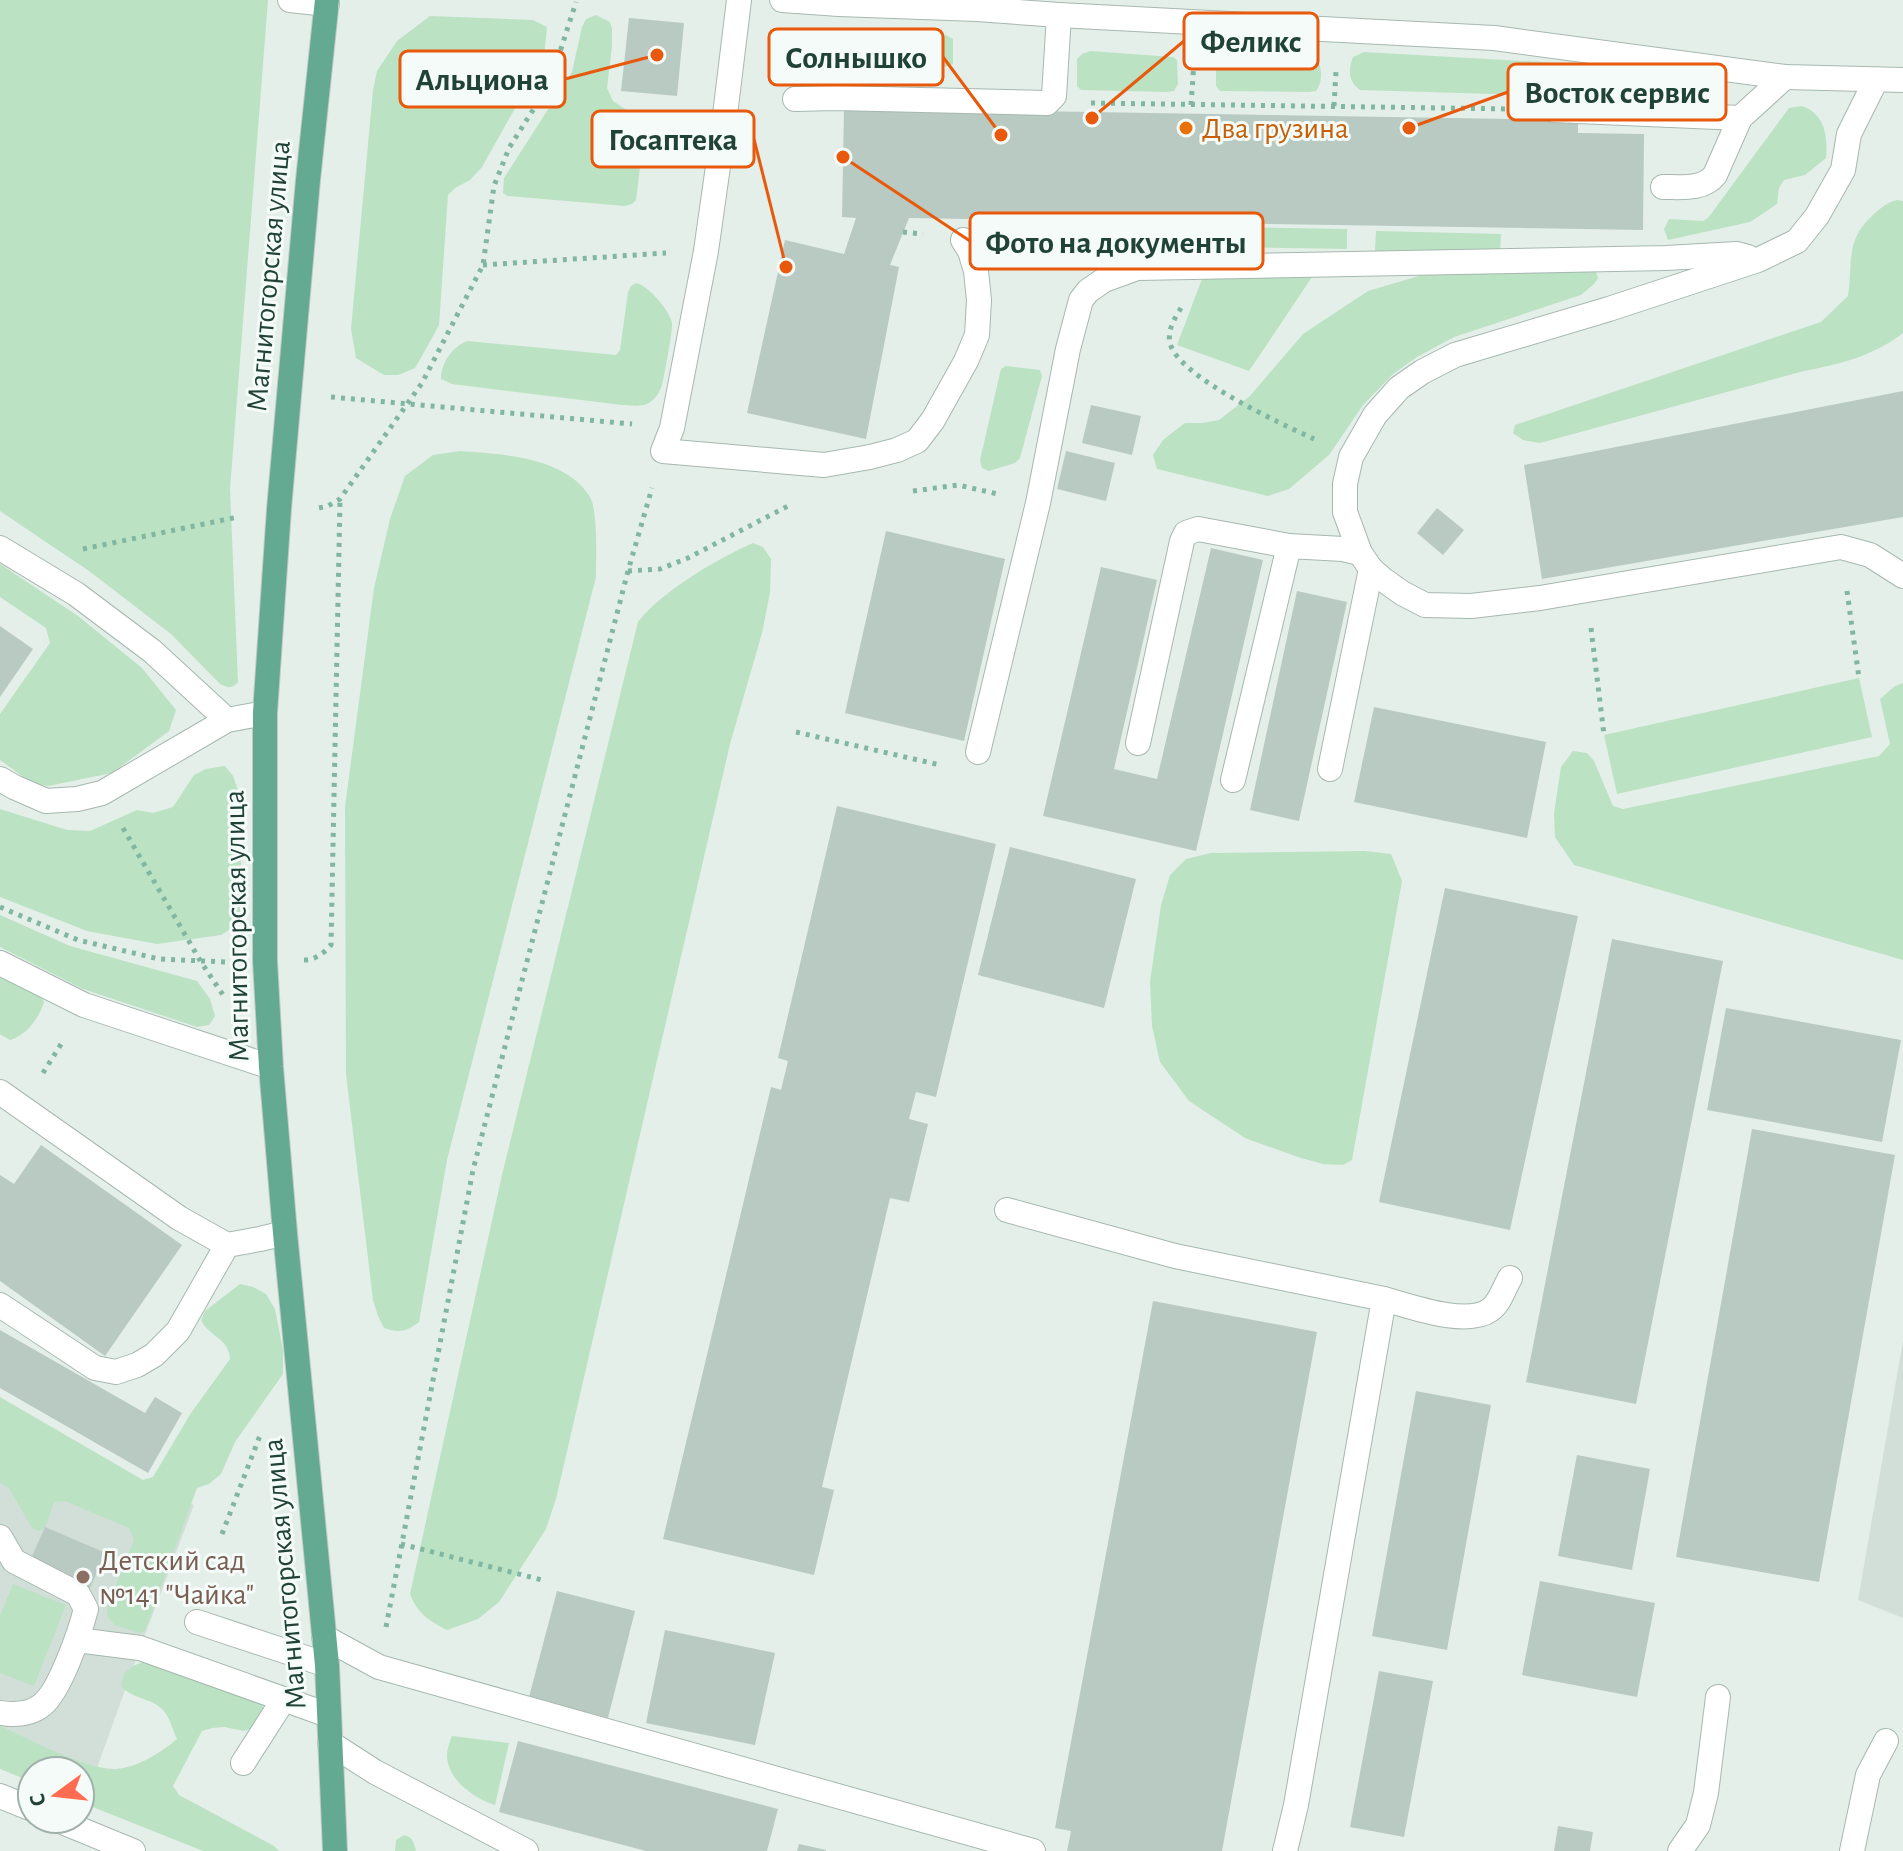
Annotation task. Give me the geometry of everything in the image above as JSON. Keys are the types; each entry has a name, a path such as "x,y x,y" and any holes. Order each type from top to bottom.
{"main road":[{"name":"Магнитогорская улица","path":"327,2 279,509 265,713 265,961 285,1233 327,1665 335,1851"}],"street":[{"path":"290,0 327,2"},
{"path":"739,0 706,251 672,428 663,451 824,465 870,457 917,441 933,420 977,335 979,300 976,271 963,240"},
{"path":"782,0 1494,38 1785,77 1903,80"},
{"path":"795,99 1047,103 1054,96 1059,15"},
{"path":"1663,187 1709,183 1740,118 1785,77"},
{"path":"1330,769 1366,561 1345,512 1345,484 1351,457 1375,415 1399,388 1455,355 1758,260 1797,241 1817,216 1843,170 1849,134 1876,80"},
{"path":"1554,110 1740,118"},
{"path":"978,752 1038,503 1068,349 1081,300 1104,280 1137,268 1650,259 1737,254 1758,260"},
{"path":"1138,743 1182,541 1186,533 1198,529 1289,546 1343,549 1366,561 1402,593 1425,605 1471,606 1586,592 1841,547 1870,555 1903,576"},
{"path":"1233,780 1289,546"},
{"path":"0,548 76,594 152,651 227,720"},
{"path":"0,779 46,801 77,799 102,793 227,720 265,713"},
{"path":"0,963 84,1005 271,1067"},
{"path":"0,1092 179,1218 227,1245 285,1233"},
{"path":"1007,1210 1175,1256 1439,1313 1474,1317 1490,1310 1510,1278"},
{"path":"0,1305 95,1368 116,1372 154,1355 178,1331 227,1245"},
{"path":"1285,1851 1296,1805 1384,1299"},
{"path":"0,1537 14,1561 78,1594 86,1609 77,1640 52,1693 41,1706 29,1712 12,1715 0,1713"},
{"path":"197,1622 327,1665"},
{"path":"324,1637 379,1667 1033,1851"},
{"path":"77,1640 140,1648 328,1715"},
{"path":"1680,1851 1698,1825 1706,1793 1718,1697"},
{"path":"243,1763 284,1699"},
{"path":"1852,1851 1868,1775 1886,1741"},
{"path":"330,1743 375,1772 526,1851"},
{"path":"94,1835 133,1851"}],"path":[{"path":"77,550 279,509 319,508 340,499 422,383 483,265 494,186 509,148 550,83 576,2"},
{"path":"1102,104 1554,110"},
{"path":"903,232 932,235"},
{"path":"483,265 706,251"},
{"path":"1207,267 1171,323 1170,342 1187,368 1251,409 1351,457"},
{"path":"327,397 672,428"},
{"path":"379,1667 473,1170 628,571 663,451"},
{"path":"900,493 958,485 1038,503"},
{"path":"265,961 310,960 324,953 331,945 340,499"},
{"path":"628,571 660,569 688,558 786,506"},
{"path":"1841,547 1859,678"},
{"path":"1586,592 1604,735"},
{"path":"796,732 954,769 976,763 978,752"},
{"path":"102,793 227,1002"},
{"path":"0,907 78,940 159,959 201,962"},
{"path":"23,1108 84,1005"},
{"path":"222,1534 266,1420"},
{"path":"401,1544 546,1581"}],"shaded area":[{"path":"1903,1341 1903,1618 1858,1600"},
{"name":"Детский сад №141 \"Чайка\"","path":"0,1412 194,1505 96,1771 96,1755 29,1755 0,1746"}],"green space":[{"path":"0,0 268,0 230,489 238,682 232,687 220,684 171,634 89,571 0,511"},
{"path":"596,15 610,22 612,29 607,88 613,101 635,116 644,135 636,200 625,206 507,196 503,193 504,178 572,72 582,27 586,19"},
{"path":"430,16 533,20 547,27 544,57 482,167 470,180 448,195 439,325 415,368 398,375 384,375 356,358 351,329 373,90 377,71 397,41"},
{"path":"857,33 944,34 953,39 953,64 938,69 855,67 850,60 850,37"},
{"path":"1090,51 1173,57 1177,60 1178,84 1174,91 1166,92 1081,90 1077,86 1077,59"},
{"path":"1224,51 1313,53 1320,66 1319,87 1309,92 1220,91 1216,86 1216,60"},
{"path":"1364,52 1558,63 1569,66 1579,75 1579,91 1563,96 1360,90 1351,79 1350,66 1353,57"},
{"path":"1802,106 1820,120 1826,142 1826,158 1805,175 1784,180 1779,188 1777,204 1750,222 1668,240 1664,229 1669,219 1703,221 1708,218 1789,108"},
{"path":"1897,200 1903,201 1903,333 1892,341 1844,362 1540,443 1523,440 1513,433 1515,425 1821,322 1848,296 1857,235 1877,211"},
{"path":"1222,227 1347,229 1347,249 1222,247"},
{"path":"1376,231 1501,234 1500,253 1375,251"},
{"path":"1446,268 1595,268 1598,278 1581,295 1454,337 1417,357 1393,374 1363,405 1329,455 1289,489 1268,496 1157,469 1153,455 1163,440 1185,423 1219,420 1250,396 1303,334 1368,291"},
{"path":"1205,271 1316,271 1249,371 1177,345"},
{"path":"636,283 658,299 672,323 662,385 647,404 622,405 452,384 441,379 448,356 467,341 616,355 620,350 628,292"},
{"path":"1006,366 1040,370 1042,376 1020,458 1015,463 989,471 982,468 980,460 1001,369"},
{"path":"460,451 532,460 565,473 579,484 593,504 596,577 447,1160 419,1322 398,1331 384,1328 373,1300 346,1074 345,807 374,588 390,519 405,476 433,455"},
{"path":"753,543 763,547 771,559 770,592 762,633 730,744 556,1499 546,1529 499,1602 478,1619 447,1630 424,1616 410,1594 502,1175 638,622 648,610 691,577"},
{"path":"0,564 78,616 142,668 176,710 169,731 112,773 48,786 32,783 0,760 0,714 50,643 46,628 0,597"},
{"path":"1859,678 1872,737 1617,794 1604,735"},
{"path":"1903,683 1903,960 1574,865 1555,837 1554,813 1561,767 1573,751 1587,753 1594,761 1613,806 1623,809 1879,756 1890,744 1880,699"},
{"path":"225,766 233,776 242,802 240,918 221,935 157,944 87,931 0,897 0,809 67,830 90,831 137,810 153,813 173,807 194,775 206,769"},
{"path":"1365,851 1391,854 1402,881 1352,1160 1343,1165 1323,1164 1245,1138 1189,1101 1160,1062 1152,1026 1150,982 1161,905 1170,875 1186,859 1211,853"},
{"path":"0,915 70,946 197,981 210,999 215,1016 209,1025 197,1027 83,989 0,947"},
{"path":"0,973 39,992 44,1002 32,1025 10,1040 0,1034"},
{"path":"240,1284 266,1294 275,1309 283,1350 283,1374 235,1442 221,1474 209,1484 197,1488 145,1631 140,1633 115,1625 107,1616 108,1605 134,1540 129,1528 65,1501 54,1502 45,1528 39,1531 32,1528 9,1488 0,1483 0,1397 143,1480 153,1477 191,1413 230,1359 226,1346 201,1320 205,1311"},
{"path":"13,1584 66,1605 34,1686 0,1673 0,1616"},
{"path":"143,1662 262,1704 264,1712 261,1723 245,1731 224,1727 202,1731 173,1786 179,1795 279,1851 203,1851 96,1808 96,1766 116,1769 133,1765 177,1739 162,1709 121,1686 124,1673"},
{"path":"0,1726 63,1755 16,1755 16,1776 0,1769"},
{"path":"452,1736 509,1743 495,1805 471,1793 452,1773 447,1755"},
{"path":"404,1835 414,1843 416,1851 395,1851 396,1840"}],"building":[{"path":"629,18 684,23 677,96 621,91"},
{"path":"844,108 1578,120 1578,133 1644,134 1643,230 909,218 890,265 899,267 866,439 747,413 785,240 844,254 856,218 842,217"},
{"path":"1903,391 1903,517 1542,579 1524,465"},
{"path":"1091,405 1141,416 1132,455 1082,443"},
{"path":"1066,451 1115,463 1106,501 1057,489"},
{"path":"1437,508 1464,530 1443,555 1417,533"},
{"path":"886,531 1005,559 964,741 845,713"},
{"path":"1211,548 1263,560 1196,851 1043,816 1101,567 1157,580 1114,769 1157,779"},
{"path":"1297,591 1347,602 1299,821 1250,810"},
{"path":"0,626 33,649 0,697"},
{"path":"1374,707 1546,742 1527,838 1354,802"},
{"path":"837,806 996,844 936,1097 916,1092 909,1119 928,1124 909,1202 890,1198 822,1487 834,1490 814,1575 663,1539 771,1087 781,1090 788,1061 778,1058"},
{"path":"1010,847 1136,879 1104,1008 978,975"},
{"path":"1445,888 1578,916 1510,1230 1379,1202"},
{"path":"1612,939 1723,961 1636,1404 1526,1382"},
{"path":"1726,1008 1901,1040 1882,1142 1707,1110"},
{"path":"1752,1129 1895,1155 1819,1582 1676,1557"},
{"path":"41,1145 182,1245 105,1356 0,1281 0,1175 14,1184"},
{"path":"1153,1301 1317,1332 1222,1851 1067,1851 1071,1831 1055,1828"},
{"path":"0,1330 145,1413 155,1397 182,1413 148,1473 0,1388"},
{"path":"1416,1391 1491,1405 1447,1650 1372,1636"},
{"path":"1577,1455 1650,1469 1632,1570 1558,1556"},
{"path":"45,1527 106,1553 90,1588 30,1561"},
{"path":"1540,1581 1655,1603 1637,1697 1522,1675"},
{"path":"557,1591 635,1611 608,1718 529,1697"},
{"path":"665,1630 775,1653 755,1745 646,1723"},
{"path":"1379,1671 1433,1681 1404,1837 1350,1827"},
{"path":"518,1741 778,1809 767,1851 646,1851 499,1812"},
{"path":"1558,1826 1593,1832 1590,1851 1554,1851"},
{"path":"799,1844 826,1850 826,1851 797,1851"}],"place":[{"name":"Альциона","path":"657,55"},
{"name":"Феликс","path":"1092,118"},
{"name":"Два грузина","path":"1186,128"},
{"name":"Восток сервис","path":"1409,128"},
{"name":"Солнышко","path":"1001,135"},
{"name":"Фото на документы","path":"843,157"},
{"name":"Госаптека","path":"786,267"},
{"name":"Детский сад №141 \"Чайка\"","path":"83,1577"}]}
